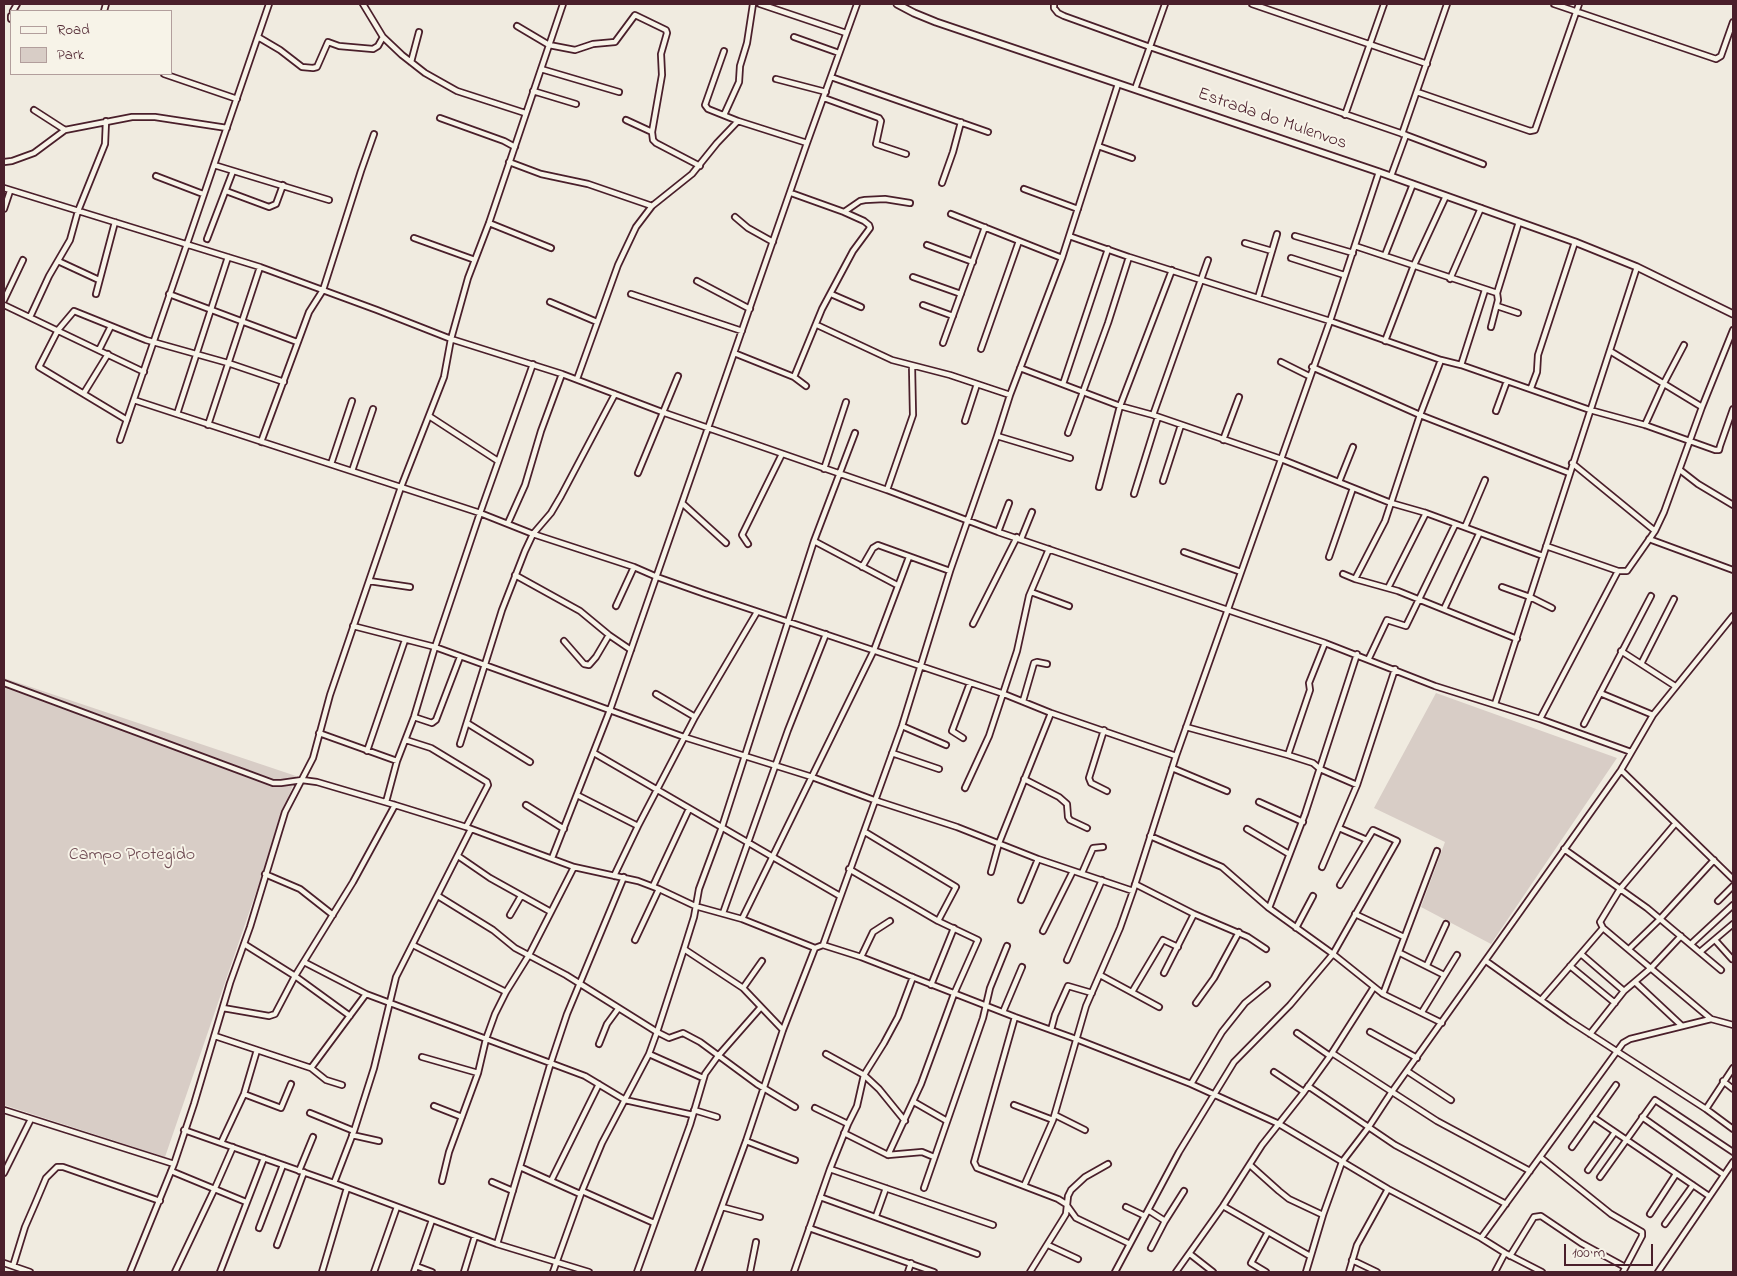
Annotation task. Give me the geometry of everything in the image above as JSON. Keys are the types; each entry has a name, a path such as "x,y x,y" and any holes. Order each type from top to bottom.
{"street":[{"path":"120,440 269,4"},
{"path":"363,4 383,37 425,73 457,91 525,113"},
{"path":"130,1272 174,1164 285,812 313,758 330,695 400,487 446,371 451,339 463,294 563,4"},
{"path":"724,115 739,82 740,66 747,42 752,4"},
{"path":"760,4 846,33"},
{"path":"552,858 610,710 807,144 858,4"},
{"name":"Estrada do Mulenvos","path":"897,4 936,22 1379,172 1576,242 1637,267 1733,314"},
{"path":"1054,4 1054,8 1058,13 1150,47 1404,134 1483,164"},
{"path":"1135,89 1165,4"},
{"path":"1252,4 1267,6 1427,64"},
{"path":"1345,115 1383,4"},
{"path":"1390,176 1447,4"},
{"path":"1554,4 1716,60 1721,56 1733,22"},
{"path":"1417,92 1530,131 1535,130 1579,4"},
{"path":"517,26 549,45 575,50 593,44 615,42 635,15 666,30 667,33 660,54 662,75 652,132 653,140 700,166"},
{"path":"411,62 419,32"},
{"path":"258,37 280,50 302,67 313,68 317,66 328,42 339,46 372,49 378,46 383,37"},
{"path":"794,37 839,53"},
{"path":"724,51 705,102 708,108 738,121 807,144"},
{"path":"541,69 619,92"},
{"path":"167,75 237,99"},
{"path":"831,77 988,132"},
{"path":"776,79 826,92"},
{"path":"823,945 902,726 950,571 1010,395 1062,258 1118,84"},
{"path":"533,90 576,104"},
{"path":"824,98 878,118 881,121 876,144 906,154"},
{"path":"34,110 65,130"},
{"path":"4,162 34,153 65,130 106,121 143,116 227,128"},
{"path":"440,118 504,141 515,147"},
{"path":"626,120 652,132"},
{"path":"30,317 49,276 70,240 78,211 103,150 106,137 106,121"},
{"path":"576,379 622,256 636,227 652,206 700,166 717,143 738,121"},
{"path":"942,184 961,122"},
{"path":"260,442 309,312 322,290 374,134"},
{"path":"1098,146 1132,158"},
{"path":"509,162 550,176 588,184 652,206"},
{"path":"214,165 328,200"},
{"path":"207,240 233,170"},
{"path":"1024,1186 1054,1118 1076,1039 1092,993 1120,928 1133,891 1176,756 1312,367 1330,321 1379,172"},
{"path":"156,176 204,194"},
{"path":"1385,255 1413,184"},
{"path":"226,191 269,207 276,204 283,185"},
{"path":"4,188 260,267 451,339 562,374 662,412 886,490 998,532 1358,654 1435,686 1540,719 1631,752"},
{"path":"1024,189 1078,208"},
{"path":"4,209 10,191"},
{"path":"791,193 844,212 864,221 870,228 853,251 822,309 794,377"},
{"path":"1385,341 1414,265 1446,196"},
{"path":"844,212 864,200 885,199 910,203"},
{"path":"1450,279 1481,208"},
{"path":"950,214 1062,258"},
{"path":"735,217 748,228 773,242"},
{"path":"96,294 114,222"},
{"path":"1491,327 1497,306 1498,296 1496,293 1519,222"},
{"path":"489,223 551,248"},
{"path":"943,343 985,227"},
{"path":"1258,298 1277,234"},
{"path":"1069,236 1330,321 1441,360 1531,388 1590,410 1645,425 1715,450 1719,450 1733,409"},
{"path":"1295,236 1352,253"},
{"path":"414,238 475,260"},
{"path":"981,349 1019,240"},
{"path":"1531,388 1537,372 1538,355 1576,242"},
{"path":"1245,243 1272,252"},
{"path":"927,245 973,262"},
{"path":"1355,246 1496,293"},
{"path":"1063,384 1108,249"},
{"path":"177,414 228,257"},
{"path":"1068,433 1108,323 1129,257"},
{"path":"1291,258 1344,275"},
{"path":"4,300 23,260"},
{"path":"1153,415 1208,260"},
{"path":"58,261 99,280"},
{"path":"208,425 260,267"},
{"path":"1495,704 1637,267"},
{"path":"1099,487 1120,406 1172,270"},
{"path":"913,277 962,294"},
{"path":"697,281 750,310"},
{"path":"1461,365 1485,290"},
{"path":"169,294 297,342"},
{"path":"631,294 742,331"},
{"path":"831,294 861,307"},
{"path":"550,302 597,322"},
{"path":"4,305 144,372"},
{"path":"923,305 953,316"},
{"path":"1497,306 1518,313"},
{"path":"127,420 39,367 58,330 76,311 153,342 196,353 284,382"},
{"path":"817,325 882,356 1010,395"},
{"path":"99,350 111,326"},
{"path":"1546,546 1618,571 1627,571 1655,531 1668,503 1702,407 1733,330"},
{"path":"1645,425 1684,345"},
{"path":"1610,351 1702,407"},
{"path":"734,353 794,377 806,386"},
{"path":"84,393 108,354"},
{"path":"1355,579 1385,521 1420,415 1441,360"},
{"path":"1281,362 1309,376"},
{"path":"386,802 397,761 414,717 435,647 533,364"},
{"path":"886,490 913,415 912,366"},
{"path":"1312,367 1420,415 1569,473"},
{"path":"1020,368 1120,406 1153,415 1281,459 1391,503 1426,513 1479,534 1544,556"},
{"path":"508,523 525,485 541,431 562,374"},
{"path":"638,473 678,376"},
{"path":"1496,411 1507,381"},
{"path":"965,421 977,384"},
{"path":"460,744 515,575 533,534 551,513 562,496 615,394"},
{"path":"1223,440 1239,397"},
{"path":"134,400 480,513 533,534 634,566 657,577 1004,694 1051,713 1176,756"},
{"path":"331,464 352,401"},
{"path":"824,469 846,402"},
{"path":"352,471 373,409"},
{"path":"429,416 498,461"},
{"path":"1134,494 1158,417"},
{"path":"1163,482 1181,425"},
{"path":"553,1272 581,1193 602,1143 649,1054 657,1032 684,949 699,889 722,827 814,541 855,433"},
{"path":"997,436 1070,458"},
{"path":"1339,482 1353,447"},
{"path":"748,544 742,535 782,454"},
{"path":"1572,463 1655,531"},
{"path":"1680,470 1698,484 1733,505"},
{"path":"1465,528 1485,480"},
{"path":"1329,557 1353,488"},
{"path":"998,532 1009,502"},
{"path":"682,503 726,543"},
{"path":"974,624 1032,512"},
{"path":"1388,588 1426,513"},
{"path":"1369,658 1385,621 1388,620 1406,626 1455,524"},
{"path":"1444,609 1479,534"},
{"path":"1649,540 1733,570"},
{"path":"814,541 897,585"},
{"path":"862,568 875,546 878,545 950,571"},
{"path":"965,788 986,743 1004,694 1022,634 1031,592 1049,549"},
{"path":"1184,552 1241,572"},
{"path":"742,919 874,650 909,557"},
{"path":"616,606 634,566"},
{"path":"1540,719 1618,571"},
{"path":"1344,574 1419,599 1517,638"},
{"path":"515,575 580,611 631,650"},
{"path":"369,581 410,587"},
{"path":"1502,587 1530,597 1552,608"},
{"path":"1031,592 1069,606"},
{"path":"1584,724 1650,596"},
{"path":"1641,664 1674,599"},
{"path":"614,876 684,737 757,612"},
{"path":"1306,1272 1323,1215 1342,1162 1621,770 1653,715 1733,616"},
{"path":"353,626 435,647 684,737 812,777 999,843 1038,859 1133,891"},
{"path":"723,913 788,730 826,634"},
{"path":"564,641 584,664 588,665 596,657 609,635"},
{"path":"368,751 405,640"},
{"path":"1288,755 1310,690 1309,683 1326,643"},
{"path":"1622,651 1675,686"},
{"path":"1269,908 1303,822 1358,654"},
{"path":"414,717 432,723 436,720 460,657"},
{"path":"1023,701 1034,663 1047,664"},
{"path":"1322,867 1357,785 1395,669"},
{"path":"4,683 272,783 302,780 317,782 468,828 574,867 624,877 653,886 695,906 742,919 815,948 823,945 861,957 985,1006 1076,1039 1191,1084 1279,1124 1388,1189 1542,1272"},
{"path":"964,738 952,732 952,730 970,683"},
{"path":"1600,693 1653,715"},
{"path":"656,694 695,717"},
{"path":"991,872 999,843 1051,713"},
{"path":"467,723 530,762"},
{"path":"902,726 946,745"},
{"path":"1186,727 1313,763 1320,769 1357,785"},
{"path":"1104,730 1089,778 1091,783 1107,791"},
{"path":"319,733 397,761"},
{"path":"334,1183 353,1133 374,1068 396,977 458,856 468,828 488,784 431,748 406,740"},
{"path":"594,753 840,896"},
{"path":"892,753 939,769"},
{"path":"1172,768 1227,791"},
{"path":"1621,770 1733,879"},
{"path":"1024,779 1059,797 1067,804 1070,820 1087,828"},
{"path":"577,795 638,826"},
{"path":"1258,802 1303,822"},
{"path":"223,1008 268,1016 276,1013 295,976 334,915 395,805"},
{"path":"526,805 564,830"},
{"path":"653,886 690,809"},
{"path":"1675,824 1620,888 1600,922 1603,928 1711,1019 1733,1025"},
{"path":"1339,828 1367,840"},
{"path":"1246,829 1289,854"},
{"path":"1114,1272 1214,1094 1242,1052 1290,1005 1333,954 1398,842 1375,830 1372,831 1340,885"},
{"path":"865,832 956,887 938,921"},
{"path":"1150,836 1222,867 1269,908 1333,954 1383,994 1442,1023"},
{"path":"1082,873 1092,848 1103,847"},
{"path":"1564,849 1660,919 1720,970"},
{"path":"1383,994 1437,852"},
{"path":"458,856 490,878 551,912"},
{"path":"1021,900 1038,859"},
{"path":"1629,949 1660,919 1714,860"},
{"path":"442,1181 449,1152 478,1073 486,1038 506,992 529,955 574,867"},
{"path":"849,870 938,921 978,940 954,994 914,1102 888,1155"},
{"path":"1043,931 1073,871"},
{"path":"265,874 300,889 334,915"},
{"path":"497,1244 567,1014 624,877"},
{"path":"1067,960 1102,880"},
{"path":"1135,884 1194,914 1239,932 1266,949"},
{"path":"1718,901 1733,886"},
{"path":"635,940 659,889"},
{"path":"438,896 494,930 511,945 580,983 618,1009 657,1032 669,1038 683,1033 700,1042 764,1089 795,1107"},
{"path":"510,915 521,896"},
{"path":"1296,928 1313,896"},
{"path":"1691,944 1733,905"},
{"path":"1164,973 1194,914"},
{"path":"1355,914 1404,937"},
{"path":"861,957 873,932 890,921"},
{"path":"1427,966 1446,924"},
{"path":"1700,952 1733,924"},
{"path":"931,984 954,928"},
{"path":"1540,1000 1603,928"},
{"path":"1196,1003 1214,978 1239,932"},
{"path":"1590,1034 1624,992 1651,968 1681,936"},
{"path":"1132,992 1163,940 1178,947"},
{"path":"1715,940 1732,958"},
{"path":"244,944 295,976 350,1016"},
{"path":"413,945 506,992"},
{"path":"924,1188 983,1018 990,988 1008,946"},
{"path":"698,1272 746,1141 783,1030 815,948"},
{"path":"684,949 743,988 783,1030"},
{"path":"1400,953 1444,975"},
{"path":"1581,954 1624,992"},
{"path":"1422,1012 1457,955"},
{"path":"743,988 762,961"},
{"path":"1486,961 1616,1052 1706,1109 1733,1129"},
{"path":"304,962 366,994 585,1076 625,1100 717,1117"},
{"path":"1570,966 1615,1002"},
{"path":"1003,1012 1022,967"},
{"path":"1100,975 1159,1007"},
{"path":"794,1272 830,1168 857,1106 864,1075 898,1018 913,977"},
{"path":"1634,982 1682,1026"},
{"path":"1191,1084 1228,1025 1250,997 1267,985"},
{"path":"1051,1030 1055,1015 1068,986 1092,993"},
{"path":"1176,1272 1223,1206 1262,1145 1331,1054 1374,987"},
{"path":"311,1068 366,994"},
{"path":"637,1272 694,1113 703,1078 718,1056 760,1007"},
{"path":"599,1044 607,1024 618,1009"},
{"path":"1015,1017 974,1162 977,1168 1058,1198 1066,1204 1076,1218 1130,1244"},
{"path":"1481,1238 1623,1043 1630,1039 1711,1019"},
{"path":"1370,1032 1417,1058"},
{"path":"1297,1033 1436,1121 1530,1172"},
{"path":"215,1036 311,1068 326,1080 342,1085"},
{"path":"221,1143 244,1094 257,1050"},
{"path":"649,1054 703,1078"},
{"path":"826,1054 864,1075 879,1089 905,1121"},
{"path":"422,1057 478,1073"},
{"path":"1706,1109 1733,1068"},
{"path":"1407,1071 1451,1100"},
{"path":"1274,1072 1304,1092"},
{"path":"1723,1082 1733,1089"},
{"path":"244,1094 281,1108 291,1084"},
{"path":"551,1181 599,1084"},
{"path":"1572,1147 1616,1085"},
{"path":"1308,1086 1395,1145 1506,1204"},
{"path":"1600,1177 1654,1100 1657,1100 1733,1152"},
{"path":"914,1102 947,1121"},
{"path":"1014,1105 1085,1130"},
{"path":"434,1106 462,1117"},
{"path":"815,1108 848,1124"},
{"path":"4,1110 174,1164"},
{"path":"310,1113 353,1133 379,1141"},
{"path":"1593,1117 1709,1196"},
{"path":"1642,1118 1724,1175"},
{"path":"4,1174 31,1119"},
{"path":"184,1130 334,1183 497,1244 590,1272"},
{"path":"1588,1170 1615,1132"},
{"path":"844,1133 888,1155 922,1152 934,1157"},
{"path":"277,1245 314,1137"},
{"path":"746,1141 795,1160"},
{"path":"175,1272 216,1188 233,1147"},
{"path":"1540,1157 1559,1170 1598,1205 1619,1220 1642,1232 1642,1236 1623,1272"},
{"path":"220,1272 264,1158"},
{"path":"4,1160 10,1162"},
{"path":"1658,1272 1733,1162"},
{"path":"1030,1272 1066,1214 1068,1196 1076,1184 1108,1164"},
{"path":"259,1228 283,1165"},
{"path":"1250,1165 1279,1192 1323,1215"},
{"path":"13,1266 34,1204 46,1178 57,1167 63,1167 160,1201"},
{"path":"520,1167 654,1223"},
{"path":"830,1168 993,1224"},
{"path":"171,1171 246,1202"},
{"path":"1650,1214 1676,1174"},
{"path":"492,1182 513,1191"},
{"path":"1665,1224 1692,1185"},
{"path":"322,1272 347,1188"},
{"path":"876,1216 886,1188"},
{"path":"1349,1272 1357,1245 1388,1189"},
{"path":"1151,1248 1184,1191"},
{"path":"820,1197 977,1254"},
{"path":"1223,1206 1310,1256"},
{"path":"374,1272 397,1207"},
{"path":"722,1207 760,1217"},
{"path":"1126,1207 1145,1216"},
{"path":"1148,1210 1165,1221"},
{"path":"1495,1272 1534,1217 1541,1216 1581,1243 1625,1267"},
{"path":"414,1272 432,1220"},
{"path":"809,1228 934,1272"},
{"path":"1266,1272 1251,1263 1268,1232"},
{"path":"464,1272 475,1236"},
{"path":"750,1272 756,1242"},
{"path":"1048,1245 1078,1259"},
{"path":"1190,1254 1213,1272"},
{"path":"1352,1260 1377,1272"},
{"path":"4,1262 30,1272"},
{"path":"908,1272 910,1263"},
{"path":"416,1266 432,1272"}],"green space":[{"name":"Campo Protegido","path":"4,678 296,776 165,1157 4,1105"},
{"path":"1436,693 1617,758 1491,944 1421,907 1445,842 1374,808"}]}
